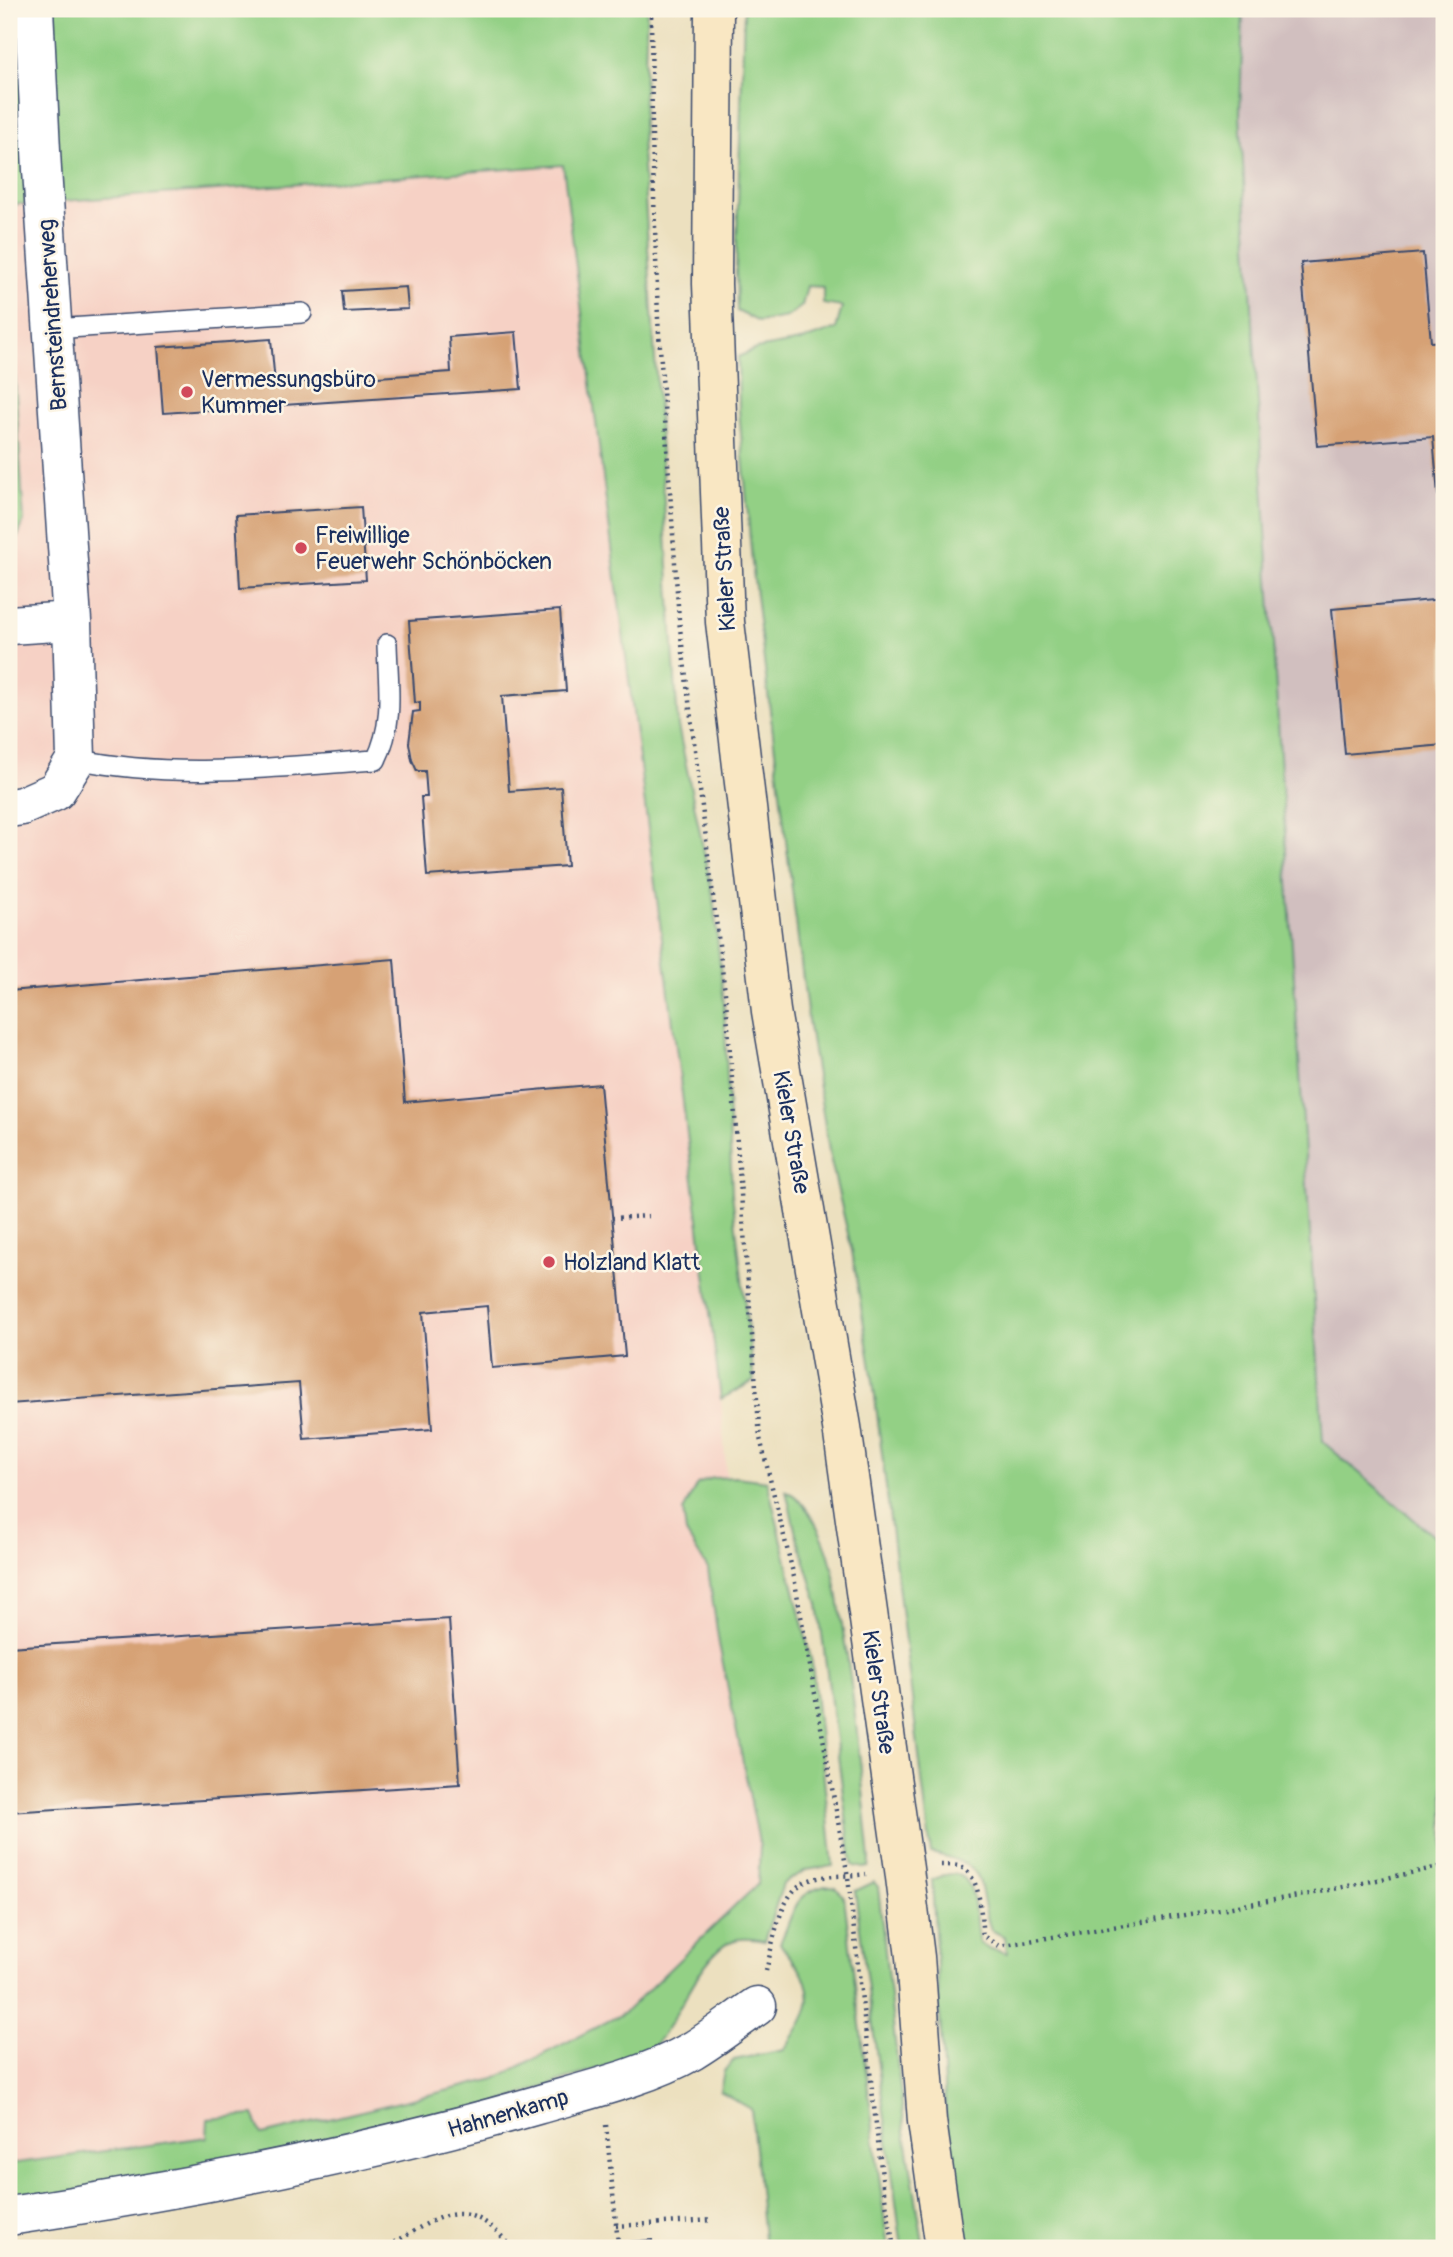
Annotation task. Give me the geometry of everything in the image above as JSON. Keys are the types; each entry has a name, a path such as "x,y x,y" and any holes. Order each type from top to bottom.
{"main road":[{"name":"Kieler Straße","path":"714,9 712,284 725,622 771,1012 842,1427 904,1869 915,1957 927,2121 945,2248"}],"street":[{"name":"Bernsteindreherweg","path":"34,9 72,621 76,759"},
{"path":"9,625 72,621"},
{"path":"9,808 22,806 56,791 76,759"},
{"name":"Hahnenkamp","path":"9,2216 99,2203 366,2151 469,2125 601,2087 690,2052 757,2006"}],"lane":[{"path":"53,329 302,313"},
{"path":"76,759 148,770 210,771 376,760 384,743 390,717 387,644"}],"path":[{"path":"651,9 658,319 678,606 726,1001 760,1437 794,1577 848,1877 883,2186 894,2248"},
{"path":"612,1218 650,1216"},
{"path":"757,2006 778,1926 789,1897 796,1887 806,1881 942,1865 960,1866 971,1876 977,1888 983,1936 999,1946 1310,1894 1444,1866"},
{"path":"601,2087 618,2243"},
{"path":"382,2248 396,2243 438,2218 461,2215 473,2216 489,2225 513,2248"},
{"path":"616,2226 713,2220"}],"shaded area":[{"path":"1243,9 1444,9 1444,1545 1323,1442 1240,115"},
{"path":"563,165 721,1399 726,1472 781,1872 644,2017 515,2078 430,2106 9,2182 9,559 24,521 9,284 9,205"}],"green space":[{"path":"9,9 647,9 642,151 678,726 713,896 724,1004 732,1193 754,1381 721,1399 563,165 9,205"},
{"path":"1243,9 1240,115 1323,1442 1444,1545 1444,2248 963,2248 946,2119 932,1880 948,1874 959,1875 967,1881 974,1903 979,1943 1007,1953 1005,1937 991,1930 981,1887 973,1870 951,1858 931,1853 873,1381 852,1251 830,1157 808,1020 752,563 739,410 738,357 756,349 800,341 836,329 842,307 823,304 823,287 807,286 802,306 787,317 759,322 737,311 744,11"},
{"path":"9,284 24,521 9,559"},
{"path":"736,1477 767,1481 812,1663 833,1866 806,1870 783,1884 764,1941 740,1939 720,1949 699,1974 663,2035 651,2048 628,2058 441,2123 9,2205 9,2164 207,2137 208,2119 253,2115 262,2135 495,2079 624,2013 758,1884 760,1847 719,1644 708,1569 686,1533 683,1511 697,1484 713,1478"},
{"path":"786,1491 800,1501 812,1517 825,1544 833,1571 855,1717 869,1867 854,1866 852,1862 818,1604"},
{"path":"874,1882 878,1887 905,2132 924,2248 902,2248 855,1891"},
{"path":"825,1886 836,1888 844,1897 888,2248 765,2248 751,2109 720,2091 724,2071 734,2060 784,2050 798,2029 807,2009 808,1989 797,1965 780,1943 795,1907 806,1895"}],"building":[{"path":"1423,253 1431,342 1444,341 1444,494 1438,495 1433,437 1317,446 1301,263"},
{"path":"406,287 408,309 344,312 342,291"},
{"path":"516,332 521,389 163,413 158,347 271,339 275,384 451,372 449,337"},
{"name":"Freiwillige Feuerwehr Schönböcken","path":"361,507 366,580 240,588 236,515"},
{"path":"1444,599 1444,745 1345,754 1332,609"},
{"path":"560,610 566,691 502,696 509,791 561,787 567,866 427,876 421,797 427,797 425,771 417,771 409,743 413,712 420,711 420,702 415,703 409,621"},
{"path":"394,959 405,1102 600,1084 625,1356 492,1368 487,1306 423,1312 432,1429 304,1439 299,1383 9,1404 9,991"},
{"path":"449,1619 460,1784 9,1812 9,1647"},
{"path":"652,2240 652,2248 589,2248 589,2245"}],"place":[{"name":"Vermessungsbüro Kummer","path":"187,392"},
{"name":"Freiwillige Feuerwehr Schönböcken","path":"301,548"},
{"name":"Holzland Klatt","path":"549,1262"}]}
